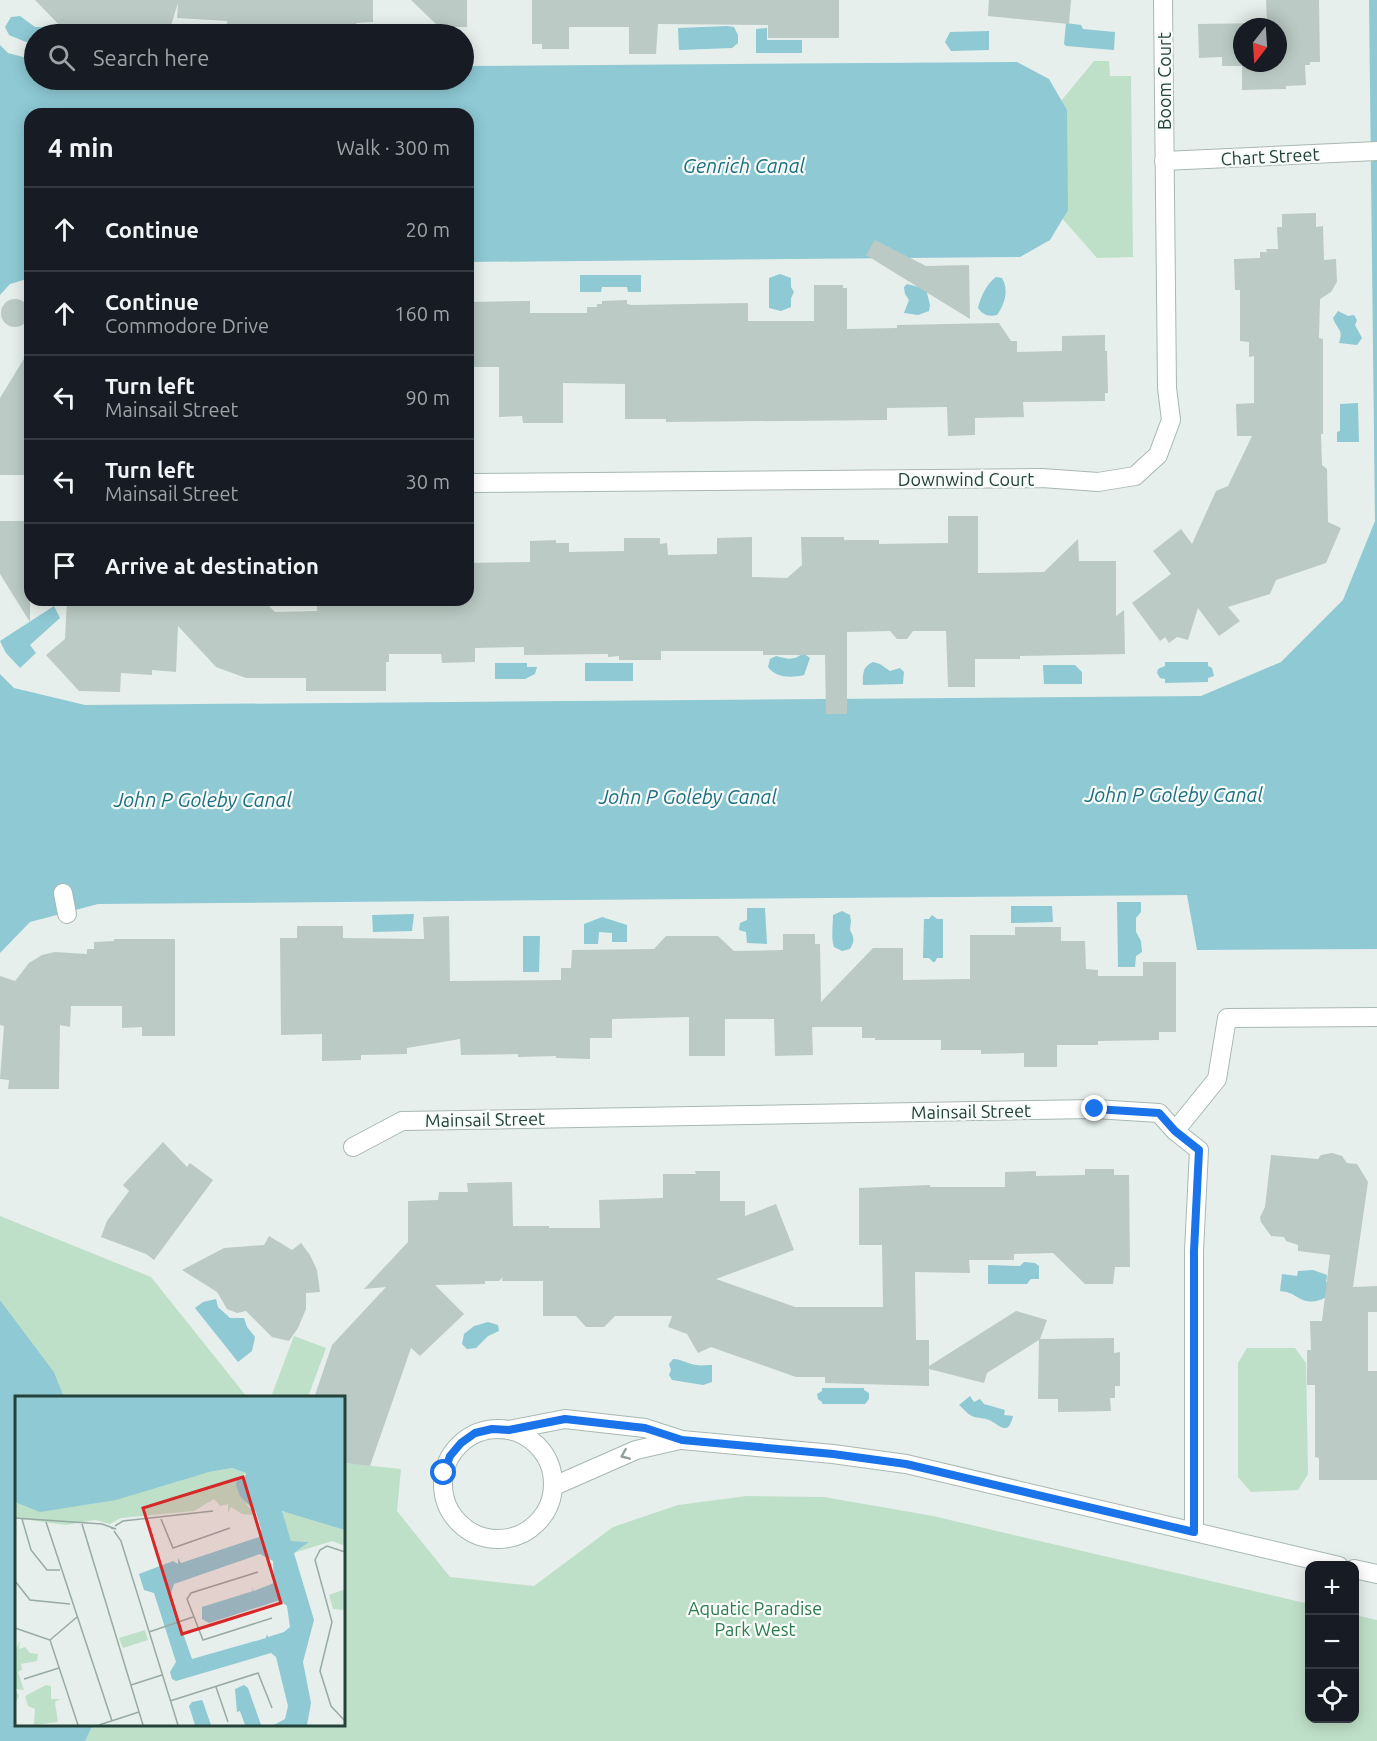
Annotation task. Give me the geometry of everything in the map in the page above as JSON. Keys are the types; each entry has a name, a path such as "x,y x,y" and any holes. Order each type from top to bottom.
{"street":[{"name":"Boom Court","path":"1163,0 1164,161"},
{"name":"Chart Street","path":"1164,161 1377,150"},
{"name":"Downwind Court","path":"474,483 1042,478 1098,482 1135,476 1158,455 1171,420 1167,388 1164,161"},
{"path":"63,893 67,915"},
{"path":"1175,1131 1217,1079 1227,1018 1377,1017"},
{"name":"Mainsail Street","path":"353,1147 402,1121 414,1120 1095,1109 1159,1113 1175,1131 1199,1150 1194,1251 1194,1532"},
{"path":"509,1430 524,1435 546,1456 552,1471 554,1486 549,1507 538,1522 523,1533 506,1539 488,1538 471,1532 458,1521 448,1507 443,1490 444,1473 450,1456 461,1443 475,1433 492,1429 509,1430 565,1419 645,1428 682,1440 833,1454 906,1464 1318,1561"},
{"path":"554,1486 636,1450 682,1440"},
{"path":"1359,1570 1377,1574"}],"green space":[{"path":"1094,61 1109,61 1110,76 1131,76 1133,257 1097,258 1062,218 1068,209 1061,101"},
{"path":"0,1216 151,1277 246,1396 64,1396 54,1372 0,1300"},
{"path":"294,1336 326,1348 308,1396 271,1396"},
{"path":"1247,1348 1295,1348 1306,1363 1308,1474 1298,1490 1251,1492 1238,1477 1238,1363"},
{"name":"Aquatic Paradise Park West","path":"345,1463 401,1469 397,1511 450,1577 534,1586 613,1527 678,1505 747,1496 824,1497 933,1516 1305,1603 1305,1723 1359,1723 1359,1616 1377,1620 1377,1741 85,1741 92,1726 345,1726"}],"water":[{"name":"John P Goleby Canal","path":"1369,0 1377,0 1377,949 1197,950 1187,895 98,904 30,922 0,953 0,674 14,688 85,705 1201,696 1281,662 1343,600 1375,521"},
{"path":"20,16 31,24 24,24 24,41 9,35 5,27 11,17"},
{"path":"1066,23 1081,25 1083,29 1115,32 1114,50 1066,46 1064,44"},
{"path":"734,27 738,35 738,43 732,48 679,50 678,28"},
{"path":"767,28 767,40 802,40 802,53 756,53 756,29"},
{"path":"989,31 989,50 951,51 945,42 950,32"},
{"name":"Genrich Canal","path":"0,45 8,53 24,57 24,90 474,90 474,66 1017,62 1049,79 1067,110 1068,210 1050,240 1020,257 474,262 474,108 24,108 24,280 10,284 0,295"},
{"path":"780,274 791,278 791,287 794,292 791,307 781,311 769,308 769,278"},
{"path":"580,275 641,275 641,292 628,292 627,287 602,287 601,292 580,292"},
{"path":"996,277 1002,278 1005,297 997,315 988,316 978,308 984,291"},
{"path":"907,284 926,289 930,305 929,311 918,315 904,313 909,300 904,287"},
{"path":"1338,311 1348,316 1354,315 1357,320 1355,325 1362,338 1357,345 1339,343 1340,332 1333,318"},
{"path":"1358,403 1359,442 1337,442 1337,432 1340,431 1340,404"},
{"path":"54,606 60,618 30,645 36,653 20,668 6,653 0,641"},
{"path":"803,653 810,658 804,675 784,676 771,671 768,667 770,659 776,656 790,659"},
{"path":"873,662 890,671 900,668 904,672 903,684 863,685 865,669"},
{"path":"1165,662 1208,662 1214,676 1208,678 1208,682 1165,683 1165,679 1160,678 1157,673 1158,669 1165,666"},
{"path":"495,663 527,663 527,667 537,667 535,674 525,679 495,679"},
{"path":"585,663 633,663 633,681 585,681"},
{"path":"1043,665 1075,665 1082,672 1082,684 1044,684"},
{"path":"1117,902 1141,902 1141,912 1136,918 1136,932 1141,941 1142,952 1136,956 1135,967 1118,967"},
{"path":"1011,906 1052,906 1053,922 1011,923"},
{"path":"747,908 765,908 767,944 747,943 746,932 739,930 740,923 747,920"},
{"path":"842,911 850,915 853,944 850,949 842,951 834,947 832,936 833,915"},
{"path":"414,914 412,931 373,932 372,915"},
{"path":"932,915 937,919 943,919 943,958 937,958 935,962 929,958 923,958 924,919 929,919"},
{"path":"602,917 627,925 627,942 612,942 612,933 599,932 598,944 584,944 584,924"},
{"path":"523,936 540,936 539,972 523,972"},
{"path":"1024,1262 1035,1263 1039,1266 1039,1279 1031,1279 1027,1284 988,1284 988,1265 1020,1266"},
{"path":"1313,1270 1327,1275 1326,1282 1344,1284 1328,1296 1310,1302 1280,1291 1282,1274 1297,1276 1298,1271"},
{"path":"216,1299 218,1307 230,1318 244,1318 247,1327 255,1337 252,1351 238,1362 195,1308 203,1302"},
{"path":"0,1300 54,1372 64,1396 15,1396 15,1726 92,1726 85,1741 0,1741"},
{"path":"488,1322 498,1325 499,1331 488,1336 476,1348 467,1349 462,1344 464,1334 474,1326"},
{"path":"673,1359 696,1365 712,1365 712,1382 703,1385 672,1380 669,1375 671,1370 669,1364"},
{"path":"822,1388 864,1388 869,1393 869,1399 865,1404 822,1404 817,1394 822,1391"},
{"path":"970,1396 974,1402 980,1399 984,1404 1005,1410 1004,1415 1013,1416 1009,1426 1003,1428 989,1420 974,1417 968,1413 959,1405"}],"building":[{"path":"35,0 373,0 373,22 356,24 227,24 227,21 177,18 178,3 171,24 58,24"},
{"path":"411,0 467,0 467,24 436,24"},
{"path":"532,0 839,0 839,38 768,38 768,25 658,24 656,54 629,54 629,27 569,27 569,49 542,49 542,44 532,44"},
{"path":"989,0 1071,0 1069,24 988,16"},
{"path":"1266,0 1319,0 1320,62 1310,62 1310,65 1305,65 1306,85 1286,86 1286,89 1242,90 1242,72 1287,72 1287,18 1267,18"},
{"path":"1233,23 1233,66 1222,66 1222,57 1199,58 1198,24"},
{"path":"1316,213 1316,227 1323,226 1324,260 1336,259 1337,282 1331,292 1320,299 1319,338 1323,339 1323,434 1321,434 1322,465 1327,469 1328,522 1341,528 1326,563 1276,580 1270,594 1228,607 1240,621 1219,636 1198,608 1188,640 1177,637 1169,643 1165,637 1160,641 1132,603 1171,574 1153,551 1181,529 1192,544 1216,491 1228,486 1252,436 1237,436 1236,404 1254,403 1254,356 1249,357 1249,342 1240,341 1240,290 1235,290 1234,259 1260,258 1260,252 1267,252 1266,249 1278,249 1277,227 1282,227 1282,214"},
{"path":"875,240 926,266 969,265 970,319 866,255"},
{"path":"814,285 843,285 843,288 847,288 847,329 897,328 897,325 999,323 1011,341 1017,341 1017,352 1062,351 1062,336 1105,335 1108,393 1105,393 1105,401 1023,402 1024,417 975,418 975,435 948,436 947,407 887,408 887,420 666,422 666,419 625,419 625,384 563,383 563,423 523,423 522,416 499,417 499,367 474,367 474,302 530,301 530,313 587,313 587,307 597,307 597,304 602,304 602,301 627,300 627,304 632,305 748,303 748,321 814,321"},
{"path":"10,300 24,302 24,324 15,327 10,326 2,318 2,308"},
{"path":"24,359 24,475 0,475 0,398"},
{"path":"948,516 978,516 978,573 1044,572 1078,539 1079,561 1116,561 1116,616 1124,610 1125,654 975,659 975,687 948,687 946,631 913,631 907,639 897,639 890,631 847,632 847,714 826,714 825,655 763,655 763,651 661,651 661,660 619,660 619,656 608,657 608,654 524,655 524,647 475,648 475,662 442,663 441,654 389,654 389,662 386,662 386,691 306,691 306,678 246,678 216,667 178,626 176,672 152,670 152,675 121,673 120,692 79,691 46,655 65,639 67,606 269,606 275,612 317,611 317,606 474,606 474,563 530,562 530,541 556,540 556,543 569,543 569,552 624,551 624,538 660,538 660,544 667,543 668,555 717,554 717,538 752,537 752,577 787,578 802,565 801,537 879,540 879,544 948,543"},
{"path":"0,521 24,521 24,606 30,606 30,622 0,574"},
{"path":"449,916 450,981 561,980 561,968 571,968 572,950 654,949 666,936 718,936 734,951 783,950 783,934 815,934 815,944 820,944 821,1002 873,948 903,948 903,980 970,979 970,935 1015,935 1015,927 1061,927 1061,941 1085,941 1086,969 1098,970 1098,976 1143,976 1143,962 1176,962 1176,1032 1159,1032 1159,1040 1098,1041 1098,1045 1057,1045 1057,1067 1024,1067 1024,1053 981,1054 981,1050 941,1050 941,1040 862,1038 862,1027 812,1027 813,1055 775,1056 774,1019 725,1019 725,1056 689,1056 689,1017 612,1019 612,1038 590,1038 590,1059 556,1058 556,1056 518,1057 518,1054 461,1055 460,1039 407,1048 407,1054 361,1055 361,1060 322,1061 322,1034 281,1035 280,938 297,938 297,926 343,926 343,938 424,939 423,917"},
{"path":"114,939 175,939 175,1036 142,1036 142,1027 122,1028 122,1006 71,1006 70,1027 60,1025 59,1089 8,1089 9,1080 0,1079 4,1026 0,1025 0,976 15,981 29,963 42,955 55,952 87,954 87,949 94,949 94,942 114,941"},
{"path":"163,1142 187,1167 190,1163 213,1180 154,1260 146,1254 101,1237 107,1221 129,1191 123,1185"},
{"path":"1332,1153 1342,1156 1347,1163 1357,1164 1368,1182 1353,1287 1377,1286 1377,1312 1368,1312 1368,1371 1377,1371 1377,1480 1319,1480 1319,1458 1315,1457 1315,1385 1307,1385 1307,1350 1311,1350 1310,1321 1322,1321 1330,1255 1298,1251 1298,1245 1286,1241 1284,1237 1271,1236 1260,1217 1265,1207 1271,1155 1318,1159 1321,1155"},
{"path":"1085,1169 1114,1169 1114,1175 1129,1175 1130,1267 1115,1267 1113,1284 1085,1284 1053,1253 1014,1254 1014,1260 969,1260 970,1273 915,1272 916,1340 929,1340 929,1366 1016,1311 1047,1320 1040,1339 1114,1338 1114,1353 1120,1352 1120,1386 1115,1386 1115,1398 1110,1398 1111,1411 1058,1412 1058,1399 1038,1399 1039,1340 987,1373 984,1383 929,1369 929,1386 825,1383 825,1377 796,1377 711,1347 698,1353 687,1334 668,1327 672,1316 615,1316 604,1327 586,1327 576,1316 543,1316 543,1281 502,1281 503,1277 499,1281 485,1281 485,1284 435,1285 464,1314 420,1356 411,1348 370,1466 345,1463 345,1396 315,1396 332,1345 386,1287 364,1289 408,1242 408,1201 438,1200 439,1192 468,1192 467,1183 512,1182 513,1226 600,1228 599,1200 663,1198 663,1174 720,1171 720,1201 745,1201 745,1216 776,1204 794,1250 716,1279 795,1307 883,1307 882,1245 859,1245 859,1188 930,1185 930,1187 1005,1187 1005,1172 1036,1171 1036,1176 1085,1175"},
{"path":"269,1236 292,1250 301,1243 317,1270 320,1292 306,1293 306,1309 298,1328 289,1341 272,1337 246,1311 237,1313 227,1309 217,1292 182,1270 224,1248 264,1245"}],"route":[{"path":"444,1473 450,1456 461,1443 475,1433 492,1429 509,1430 565,1419 645,1428 682,1440 833,1454 906,1464 1194,1532 1194,1251 1199,1150 1175,1131 1159,1113 1095,1109"}]}
